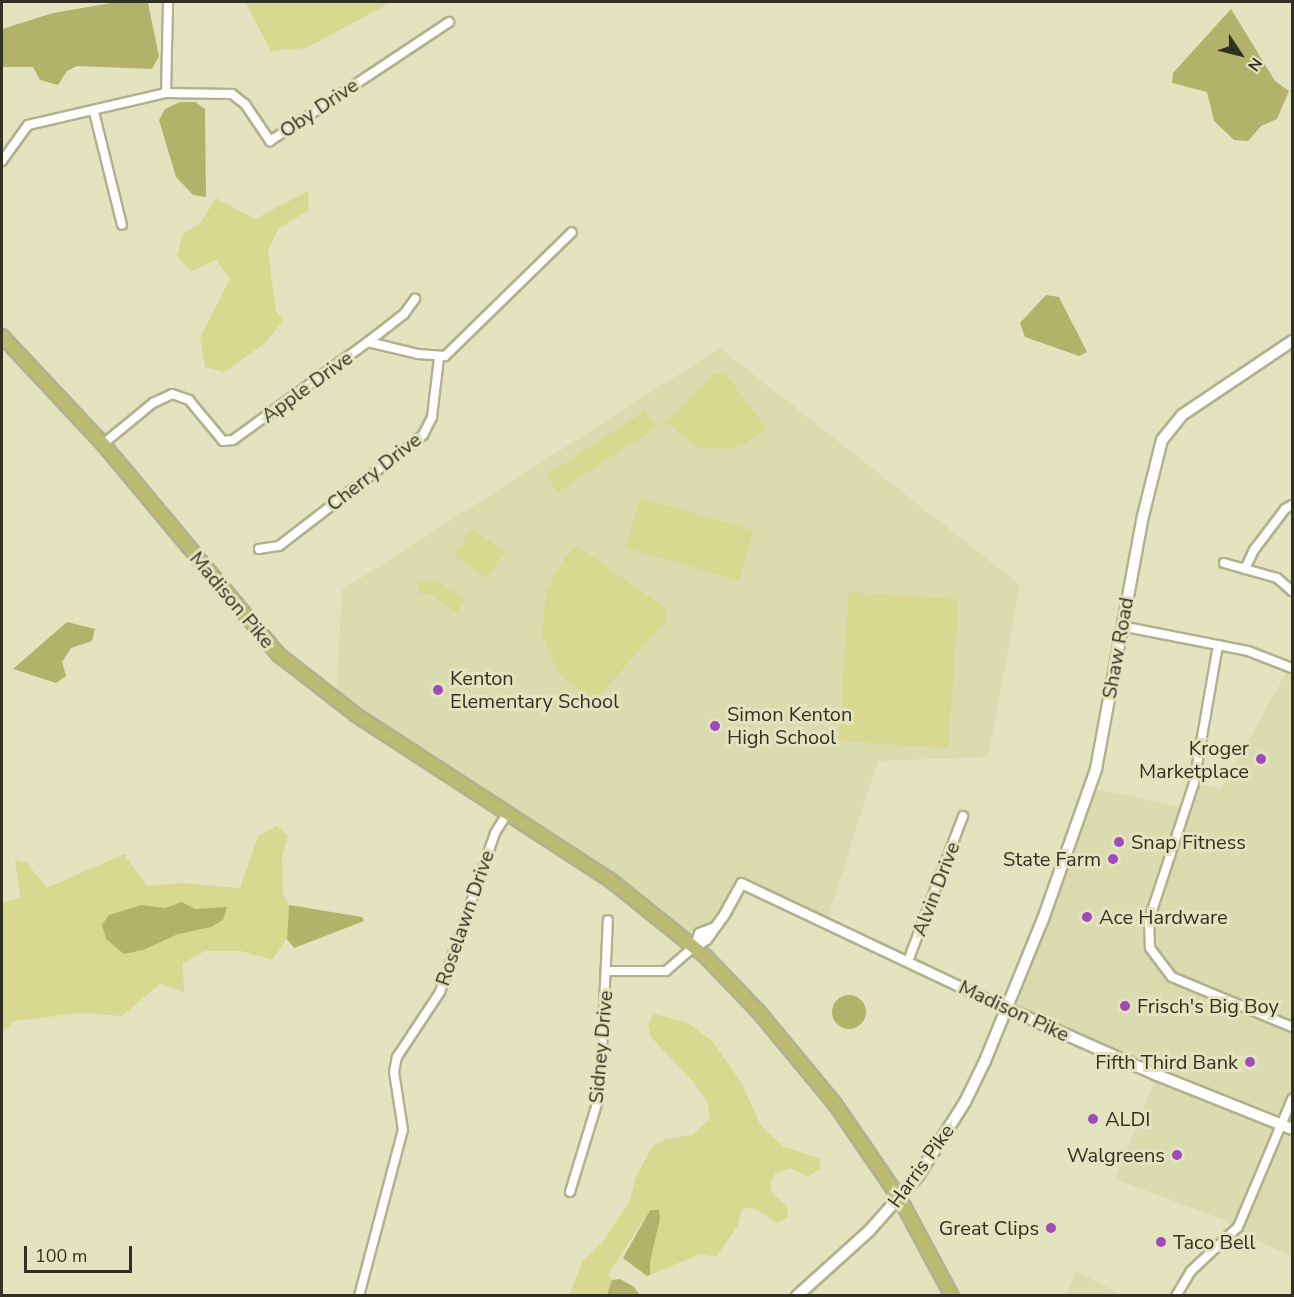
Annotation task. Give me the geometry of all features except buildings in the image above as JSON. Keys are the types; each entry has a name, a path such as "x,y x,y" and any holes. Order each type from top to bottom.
{"main road":[{"name":"Madison Pike","path":"2,336 103,444 279,655 349,711 609,879 694,946 758,1011 818,1083 900,1199 952,1296"},
{"name":"Shaw Road","path":"1006,1008 1043,919 1096,769 1152,470 1162,440 1182,415 1293,341"},
{"name":"Madison Pike","path":"1006,1008 1157,1075 1287,1127"},
{"name":"Harris Pike","path":"797,1296 900,1199 965,1102 1006,1008"}],"street":[{"path":"166,93 168,2"},
{"name":"Oby Drive","path":"2,161 23,127 94,112 166,93 232,94 245,104 270,141 449,22"},
{"path":"94,112 122,225"},
{"path":"439,357 452,351 572,232"},
{"path":"368,342 404,314 416,299"},
{"name":"Apple Drive","path":"103,444 153,403 172,394 189,400 214,434 223,441 233,440 368,342 439,357"},
{"name":"Cherry Drive","path":"259,549 279,546 423,435 432,417 439,357"},
{"path":"1245,569 1254,550 1289,507"},
{"path":"1224,563 1277,578 1293,591"},
{"path":"1121,626 1268,657 1293,668"},
{"path":"1218,645 1194,783 1149,920 1150,948 1172,977 1293,1027"},
{"name":"Roselawn Drive","path":"359,1296 403,1130 394,1072 397,1057 440,992 495,833 508,812"},
{"name":"Alvin Drive","path":"908,961 963,816"},
{"name":"Madison Pike","path":"741,883 1006,1008"},
{"name":"Sidney Drive","path":"607,971 666,971 694,946 706,939 733,902 741,883"},
{"name":"Sidney Drive","path":"570,1192 600,1094 608,920"},
{"path":"1176,1296 1191,1271 1238,1227 1287,1127 1293,1099"}],"shaded area":[{"path":"117,2 148,3 159,56 152,69 77,66 67,71 58,85 40,80 33,67 2,67 2,29 53,13"},
{"path":"245,2 392,2 306,48 271,51"},
{"path":"1231,9 1275,81 1289,91 1277,119 1261,126 1248,141 1234,140 1214,121 1207,92 1172,83 1173,73"},
{"path":"180,102 195,102 205,109 206,197 193,195 176,177 159,120 165,109"},
{"path":"308,191 309,210 278,229 268,252 276,311 284,320 264,344 224,372 205,367 200,338 230,279 216,260 191,271 177,256 182,235 201,222 216,198 255,219"},
{"path":"1046,295 1059,297 1087,352 1079,356 1025,337 1020,323"},
{"path":"720,348 1020,585 988,757 878,761 826,922 741,883 733,902 694,947 670,925 336,702 342,590"},
{"path":"713,374 725,374 766,428 746,444 731,449 697,447 666,422"},
{"path":"645,411 656,428 557,492 546,475"},
{"path":"640,498 753,531 739,581 626,548"},
{"path":"472,529 505,552 486,578 454,555"},
{"path":"577,546 665,608 666,621 593,702 560,675 542,637 546,592 565,558"},
{"path":"435,580 465,600 457,612 429,594 419,594 418,583"},
{"path":"849,592 959,600 948,748 839,741"},
{"path":"67,622 95,629 92,641 71,648 62,662 66,676 56,683 13,669"},
{"path":"1290,666 1292,668 1292,1256 1253,1239 1224,1220 1115,1179 1157,1075 1006,1008 1090,788 1187,808 1194,783 1221,789"},
{"path":"277,826 288,836 282,857 283,894 289,905 287,939 272,960 241,951 205,951 183,963 184,993 161,983 122,1016 81,1013 14,1021 2,1033 2,903 20,897 15,860 27,863 47,888 124,854 147,886 182,883 240,888 258,836"},
{"path":"182,902 195,909 227,907 223,920 211,927 178,934 143,950 124,954 106,939 102,925 109,915 141,905 165,908"},
{"path":"289,905 362,917 364,921 294,948 287,939"},
{"path":"849,995 861,1000 866,1012 861,1024 849,1029 837,1024 832,1012 837,1000"},
{"path":"654,1014 688,1023 713,1042 742,1084 761,1126 783,1146 820,1159 820,1169 807,1177 790,1168 775,1174 770,1183 772,1193 788,1207 787,1217 776,1223 753,1207 742,1209 737,1227 716,1257 700,1254 650,1275 650,1262 660,1219 650,1210 608,1275 612,1280 607,1295 569,1296 583,1261 603,1242 630,1200 636,1176 653,1146 666,1139 692,1135 710,1119 708,1103 695,1084 650,1036 648,1024"},
{"path":"650,1210 659,1210 660,1219 650,1262 650,1275 647,1276 623,1258"},
{"path":"1076,1271 1122,1295 1066,1295"},
{"path":"620,1279 634,1287 640,1295 607,1295 612,1280"}],"place":[{"name":"Kenton Elementary School","path":"438,690"},
{"name":"Simon Kenton High School","path":"715,726"},
{"name":"Kroger Marketplace","path":"1261,759"},
{"name":"Snap Fitness","path":"1119,842"},
{"name":"State Farm","path":"1113,859"},
{"name":"Ace Hardware","path":"1087,917"},
{"name":"Frisch's Big Boy","path":"1125,1006"},
{"name":"Fifth Third Bank","path":"1250,1062"},
{"name":"ALDI","path":"1093,1119"},
{"name":"Walgreens","path":"1177,1155"},
{"name":"Great Clips","path":"1051,1228"},
{"name":"Taco Bell","path":"1161,1242"}]}
